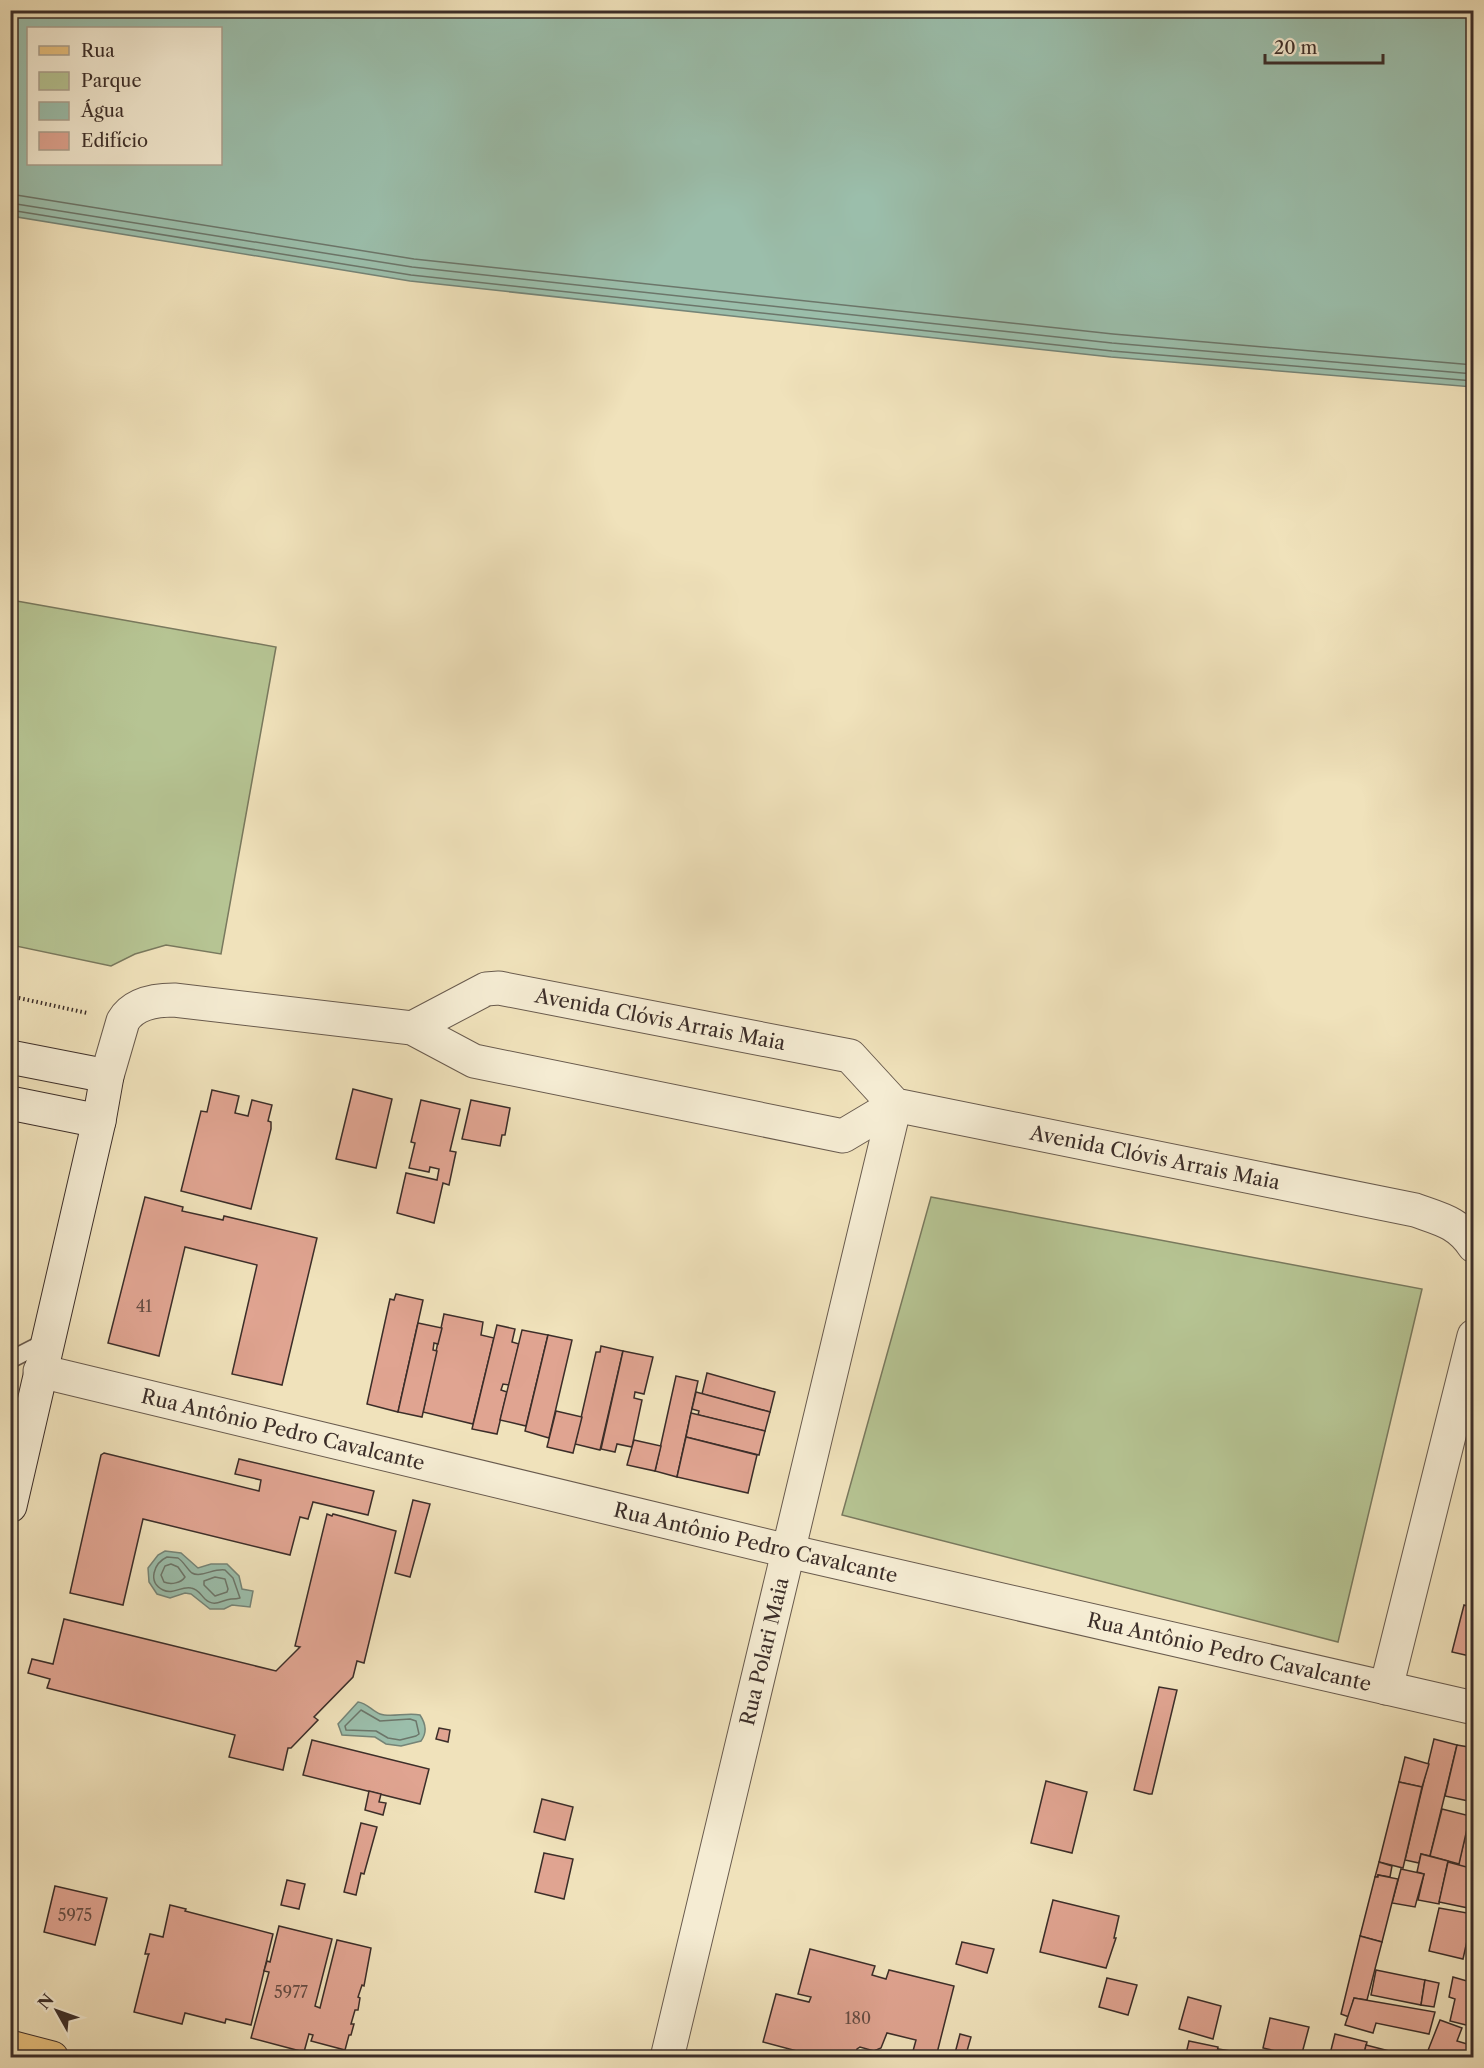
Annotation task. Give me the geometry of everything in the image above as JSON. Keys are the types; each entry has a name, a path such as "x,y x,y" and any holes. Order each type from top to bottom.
{"main road":[{"path":"10,2047 52,2058"}],"street":[{"name":"Avenida Clóvis Arrais Maia","path":"412,1028 486,989 518,991 850,1056 895,1105 1414,1210 1444,1220 1464,1232 1473,1246"},
{"path":"10,1506 33,1358 99,1121 107,1076 123,1021 127,1014 145,1004 160,1000 174,1000 412,1028 474,1061 843,1136 895,1105"},
{"path":"10,1057 107,1076"},
{"path":"10,1103 99,1121"},
{"name":"Rua Polari Maia","path":"667,2058 895,1105"},
{"path":"1386,1688 1473,1336"},
{"name":"Rua Antônio Pedro Cavalcante","path":"33,1358 788,1551 1473,1708"}],"path":[{"path":"10,996 123,1021"}],"green space":[{"path":"11,600 276,647 221,954 166,945 135,954 111,966 11,945"},
{"path":"931,1197 1422,1289 1338,1642 842,1515"}],"water":[{"path":"10,11 1473,11 1473,387 1111,357 410,281 11,216"},
{"path":"165,1551 181,1553 198,1568 211,1564 227,1564 239,1576 242,1589 253,1591 250,1607 232,1605 224,1609 210,1609 191,1594 185,1593 170,1598 157,1594 149,1582 148,1568 158,1555"},
{"path":"358,1702 384,1715 420,1715 425,1728 423,1738 421,1741 401,1746 386,1744 375,1737 342,1735 338,1724"}],"building":[{"path":"353,1089 392,1099 376,1168 336,1159"},
{"path":"212,1090 239,1096 235,1113 248,1116 252,1100 272,1105 268,1121 271,1122 271,1129 251,1209 181,1191 201,1111 207,1112"},
{"path":"421,1100 460,1109 450,1151 456,1152 449,1185 443,1183 434,1223 397,1213 406,1173 437,1180 439,1169 430,1167 429,1172 409,1168 415,1143 411,1142"},
{"path":"471,1100 510,1108 505,1135 502,1135 500,1146 462,1139"},
{"path":"145,1197 183,1207 182,1211 223,1220 224,1216 317,1238 282,1385 232,1374 257,1265 185,1247 159,1356 108,1343"},
{"path":"396,1294 423,1300 398,1412 367,1404 390,1299 394,1300"},
{"path":"444,1314 483,1322 481,1335 494,1338 473,1424 423,1412"},
{"path":"418,1323 442,1328 438,1344 434,1343 433,1350 437,1351 422,1417 398,1412"},
{"path":"497,1325 515,1329 512,1342 519,1344 509,1385 503,1384 501,1390 507,1392 497,1434 472,1429"},
{"path":"522,1330 548,1335 526,1426 500,1420"},
{"path":"548,1335 572,1340 549,1438 525,1431"},
{"path":"601,1346 623,1351 600,1450 575,1444 596,1352 600,1352"},
{"path":"623,1351 653,1357 644,1394 635,1392 634,1398 642,1400 632,1447 617,1444 615,1452 601,1449"},
{"path":"707,1373 775,1392 770,1412 702,1394"},
{"path":"676,1376 698,1381 677,1477 655,1471"},
{"path":"696,1392 770,1412 765,1431 698,1415 699,1411 692,1409"},
{"path":"556,1411 582,1417 573,1453 547,1447"},
{"path":"691,1413 765,1431 759,1455 686,1437"},
{"path":"686,1437 757,1455 748,1493 677,1477"},
{"path":"634,1440 661,1446 655,1471 627,1465"},
{"path":"104,1453 259,1491 261,1480 235,1474 239,1459 374,1491 368,1515 313,1502 308,1519 300,1517 290,1555 143,1519 123,1605 70,1593 101,1455"},
{"path":"413,1500 430,1504 410,1577 395,1573"},
{"path":"327,1514 396,1531 364,1663 357,1661 353,1677 314,1717 318,1720 291,1748 288,1748 283,1770 229,1757 235,1735 47,1688 50,1679 28,1673 32,1659 53,1664 64,1619 276,1671 300,1647 295,1646"},
{"path":"1464,1605 1474,1608 1474,1657 1452,1652"},
{"path":"1159,1687 1177,1690 1152,1794 1149,1794 1134,1790"},
{"path":"439,1728 450,1730 448,1742 436,1739"},
{"path":"1434,1739 1457,1745 1430,1856 1421,1854 1419,1863 1405,1860"},
{"path":"312,1740 429,1769 420,1804 303,1775"},
{"path":"1457,1745 1474,1748 1473,1802 1445,1796"},
{"path":"1405,1757 1429,1764 1422,1787 1399,1782"},
{"path":"1046,1781 1087,1792 1072,1853 1031,1843"},
{"path":"1399,1782 1422,1787 1403,1868 1379,1862"},
{"path":"369,1791 381,1794 379,1802 386,1803 383,1815 365,1810"},
{"path":"542,1799 573,1807 565,1840 534,1832"},
{"path":"1474,1799 1474,1869 1458,1866"},
{"path":"1442,1809 1470,1816 1459,1864 1430,1856"},
{"path":"361,1823 377,1827 356,1895 344,1892"},
{"path":"544,1853 573,1859 564,1899 535,1892"},
{"path":"1421,1854 1448,1861 1439,1904 1418,1900 1424,1874 1417,1872"},
{"path":"1379,1862 1392,1866 1390,1877 1378,1875 1375,1877"},
{"path":"1448,1862 1474,1869 1473,1909 1439,1902"},
{"path":"1401,1869 1424,1874 1415,1907 1392,1903"},
{"path":"1378,1875 1398,1879 1382,1942 1360,1936 1375,1877"},
{"path":"287,1880 305,1884 299,1909 281,1905"},
{"path":"55,1886 107,1898 95,1945 44,1932"},
{"path":"1053,1900 1119,1916 1114,1938 1116,1938 1106,1968 1040,1952"},
{"path":"170,1905 273,1934 251,2025 226,2019 225,2023 185,2013 182,2024 134,2012 149,1954 145,1954 150,1934 163,1937"},
{"path":"1439,1908 1473,1914 1463,1959 1429,1951"},
{"path":"279,1926 332,1939 315,2006 320,2008 337,1940 371,1948 364,1986 362,1985 358,1997 360,1998 358,2010 355,2010 351,2024 354,2024 345,2050 311,2041 313,2035 309,2034 304,2052 251,2038 269,1972 264,1971 267,1961 270,1962"},
{"path":"1360,1936 1382,1942 1367,2000 1354,1998 1349,2017 1341,2014"},
{"path":"962,1942 994,1949 987,1973 956,1964"},
{"path":"810,1949 875,1966 872,1975 886,1979 889,1970 954,1986 936,2057 913,2051 916,2040 887,2033 881,2048 874,2051 860,2047 857,2049 855,2058 823,2058 763,2042 776,1994 809,2002 811,1997 798,1994"},
{"path":"1376,1970 1425,1980 1421,2005 1371,1995"},
{"path":"1453,1977 1474,1983 1474,2027 1450,2021 1455,1999 1449,1997"},
{"path":"1107,1978 1137,1985 1128,2015 1099,2007"},
{"path":"1425,1980 1439,1983 1434,2007 1421,2005"},
{"path":"1188,1997 1221,2006 1213,2039 1179,2029"},
{"path":"1354,1998 1435,2012 1429,2034 1376,2023 1373,2033 1345,2025"},
{"path":"1270,2018 1309,2027 1301,2057 1263,2048"},
{"path":"1440,2020 1462,2028 1457,2041 1474,2046 1474,2058 1425,2058"},
{"path":"960,2034 971,2037 965,2058 939,2058 940,2053 954,2057"},
{"path":"1335,2034 1367,2042 1363,2058 1329,2058"},
{"path":"1189,2041 1218,2047 1216,2058 1185,2058"},
{"path":"1366,2045 1401,2054 1400,2058 1363,2058"},
{"path":"1218,2049 1237,2052 1260,2057 1216,2058"}]}
